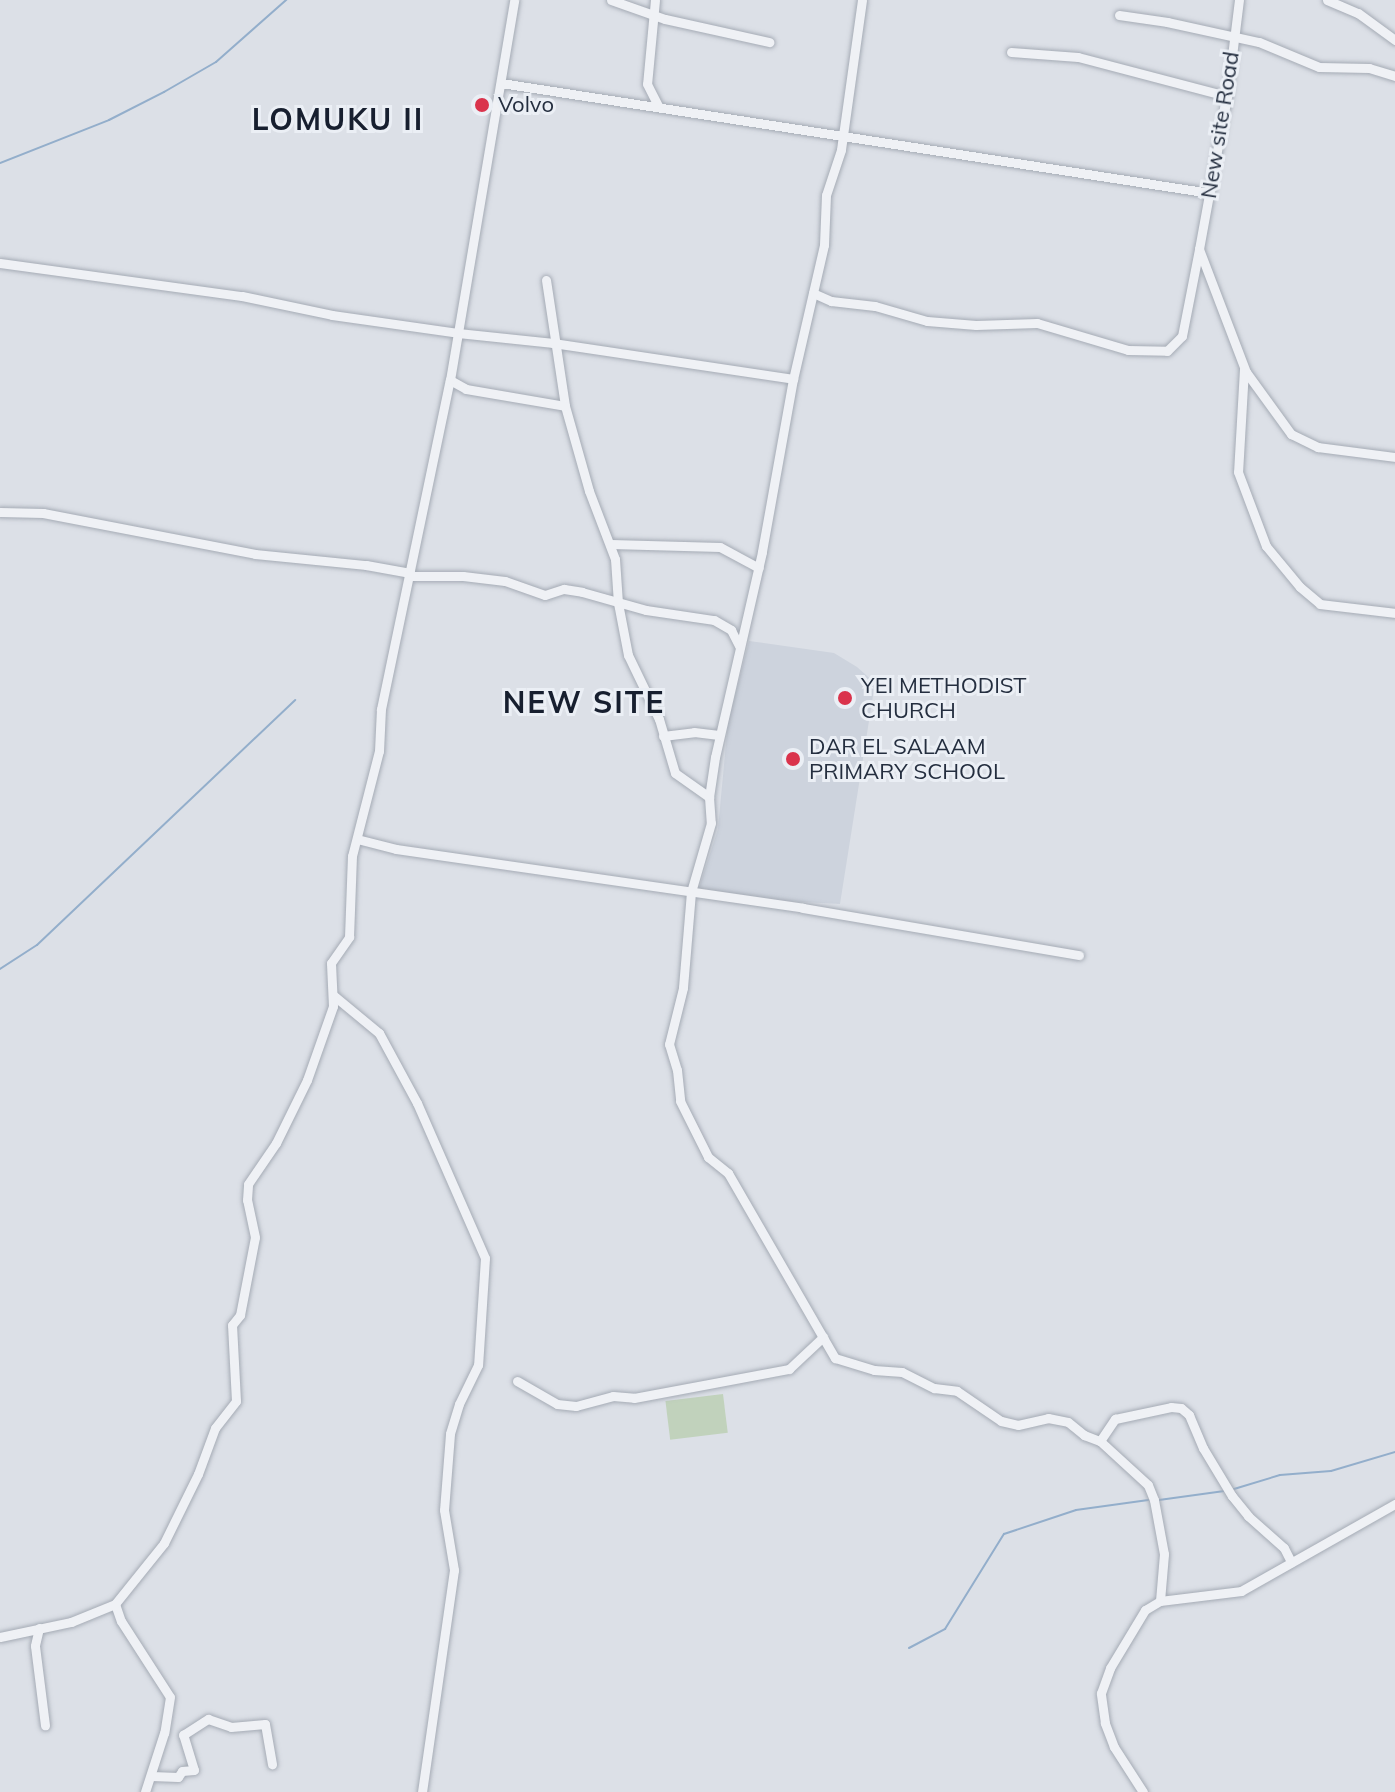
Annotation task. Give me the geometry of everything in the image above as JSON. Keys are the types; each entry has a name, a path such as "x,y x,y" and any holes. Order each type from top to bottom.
{"street":[{"path":"0,1637 71,1622 115,1604 164,1543 198,1474 215,1428 236,1401 232,1325 240,1315 255,1237 247,1200 248,1184 276,1143 307,1080 326,1031 333,995 331,963 349,937 352,856 379,751 381,709 450,380 514,0"},
{"path":"611,0 652,14 769,42"},
{"path":"655,0 647,84 658,106"},
{"path":"862,0 841,150 826,195 824,245 793,379 759,568 719,735 709,797 711,823 691,892 683,988 669,1044 677,1070 680,1101 708,1157 728,1173 835,1358 874,1370 902,1372 934,1388 957,1391 1001,1421 1018,1425 1048,1418 1068,1422 1084,1435 1100,1441 1148,1485 1154,1500 1164,1554 1160,1601"},
{"name":"New site Road","path":"813,293 831,301 875,306 927,321 976,325 1037,323 1094,341 1155,354 1167,351 1182,336 1227,96 1239,0"},
{"path":"1327,0 1358,13 1395,40"},
{"path":"1119,15 1273,46 1319,67 1369,68 1395,76"},
{"path":"1011,52 1078,57 1227,96"},
{"path":"501,83 842,133 1210,193"},
{"path":"1199,249 1244,369 1291,434 1318,447 1395,457"},
{"path":"0,263 242,296 332,315 553,343 793,379"},
{"path":"546,280 553,343 565,406 589,491 611,544 628,655 659,719 675,773 709,797"},
{"path":"1244,369 1238,472 1266,546 1300,587 1320,604 1395,613"},
{"path":"450,380 466,389 565,406"},
{"path":"0,512 43,513 255,554 366,565 410,575 505,581 545,595 569,589 618,603 714,620 731,630 739,646"},
{"path":"611,544 720,547 759,568"},
{"path":"663,736 694,732 719,735"},
{"path":"357,839 396,849 691,892 1079,955"},
{"path":"333,995 379,1033 417,1103 485,1258 478,1365 459,1404 450,1434 444,1510 454,1570 422,1792"},
{"path":"517,1381 557,1404 576,1406 613,1396 634,1398 789,1369 823,1337"},
{"path":"1100,1441 1115,1419 1171,1407 1181,1408 1189,1415 1203,1448 1232,1496 1248,1516 1284,1548 1291,1562"},
{"path":"1143,1792 1114,1747 1105,1723 1101,1693 1110,1668 1145,1610 1160,1601 1241,1591 1395,1504"},
{"path":"115,1604 121,1621 170,1697 145,1792"},
{"path":"39,1628 35,1646 45,1725"},
{"path":"151,1776 178,1777 182,1771 194,1770 183,1735 208,1719 231,1727 265,1724 272,1764"}],"shaded area":[{"name":"DAR EL SALAAM PRIMARY SCHOOL","path":"749,641 834,653 875,683 840,904 750,899 699,888 718,829 728,722"}],"green space":[{"path":"723,1394 728,1433 670,1440 665,1401"}],"waterway":[{"path":"0,163 109,120 164,92 216,62 286,0"},
{"path":"0,969 37,945 295,700"},
{"path":"1234,1489 1280,1475 1331,1471 1395,1452"},
{"path":"1159,1500 1224,1491"},
{"path":"909,1648 945,1629 1004,1534 1076,1510 1148,1500"}],"place":[{"name":"Volvo","path":"482,105"},
{"name":"YEI METHODIST CHURCH","path":"845,698"},
{"name":"DAR EL SALAAM PRIMARY SCHOOL","path":"793,759"}],"district":[{"name":"LOMUKU II","path":"338,119"},
{"name":"NEW SITE","path":"584,702"}]}
